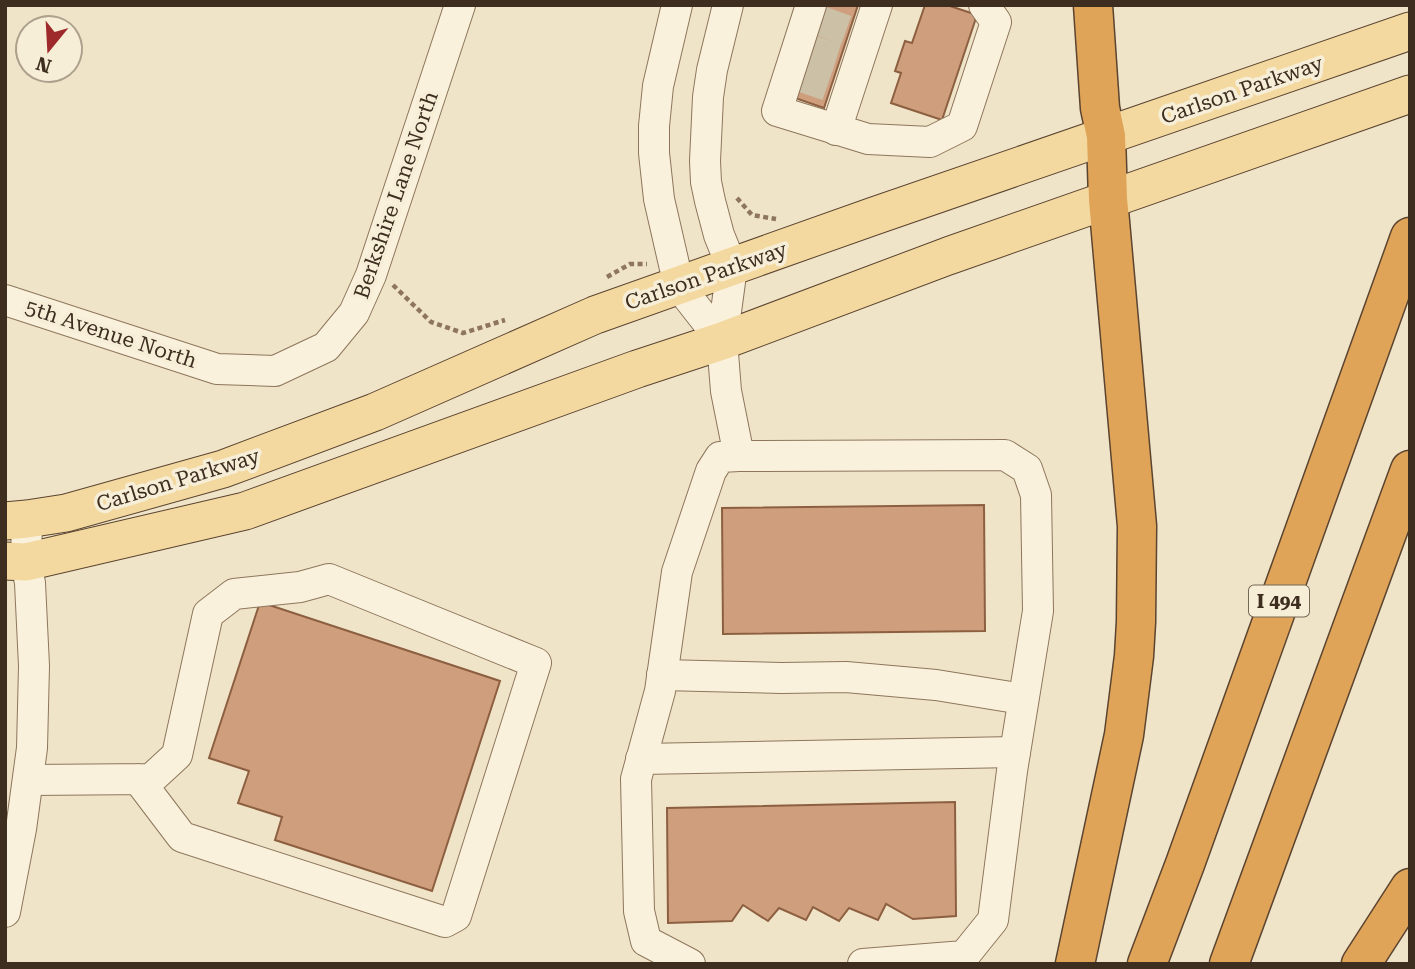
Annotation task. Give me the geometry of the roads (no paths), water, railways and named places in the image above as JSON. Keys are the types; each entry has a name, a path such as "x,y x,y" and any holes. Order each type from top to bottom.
{"highway":[{"path":"1075,964 1124,735 1134,656 1137,526 1093,5"},
{"name":"I 494","path":"1147,964 1410,237"},
{"path":"1229,964 1410,470"},
{"path":"1361,964 1410,888"}],"main road":[{"name":"Carlson Parkway","path":"16,520 66,513 223,470 375,412 595,315 1394,37"},
{"name":"Carlson Parkway","path":"16,562 245,511 637,369 722,341 948,256 1410,94"}],"street":[{"name":"Berkshire Lane North","path":"218,369 275,371 326,347 354,313 371,275 460,5"},
{"path":"677,5 658,86 654,126 659,199 679,286 722,341"},
{"path":"728,5 714,59 708,97 705,161 710,201 719,235 732,267 722,341 726,391 739,456"},
{"path":"812,14 799,61 777,111 868,139 930,142 962,126 996,22 985,5"},
{"path":"836,130 849,62 873,6"},
{"name":"5th Avenue North","path":"5,300 218,369"},
{"path":"690,964 646,941 639,911 636,779 660,691 677,572 711,471 720,457 1004,455 1027,469 1035,495 1038,611 1015,752 993,920 964,956 863,964"},
{"path":"5,912 21,829 32,748 34,666 30,583 16,562 16,520"},
{"path":"28,780 138,779 151,779 177,755 208,614 234,594 300,587 329,579 536,663 456,916 445,922 182,836 138,779"},
{"path":"663,675 846,677 936,685 1023,699"},
{"path":"641,759 1015,752"}],"tunnel":[{"path":"818,20 849,31"},
{"path":"808,49 840,59"},
{"path":"799,76 831,87"}]}
